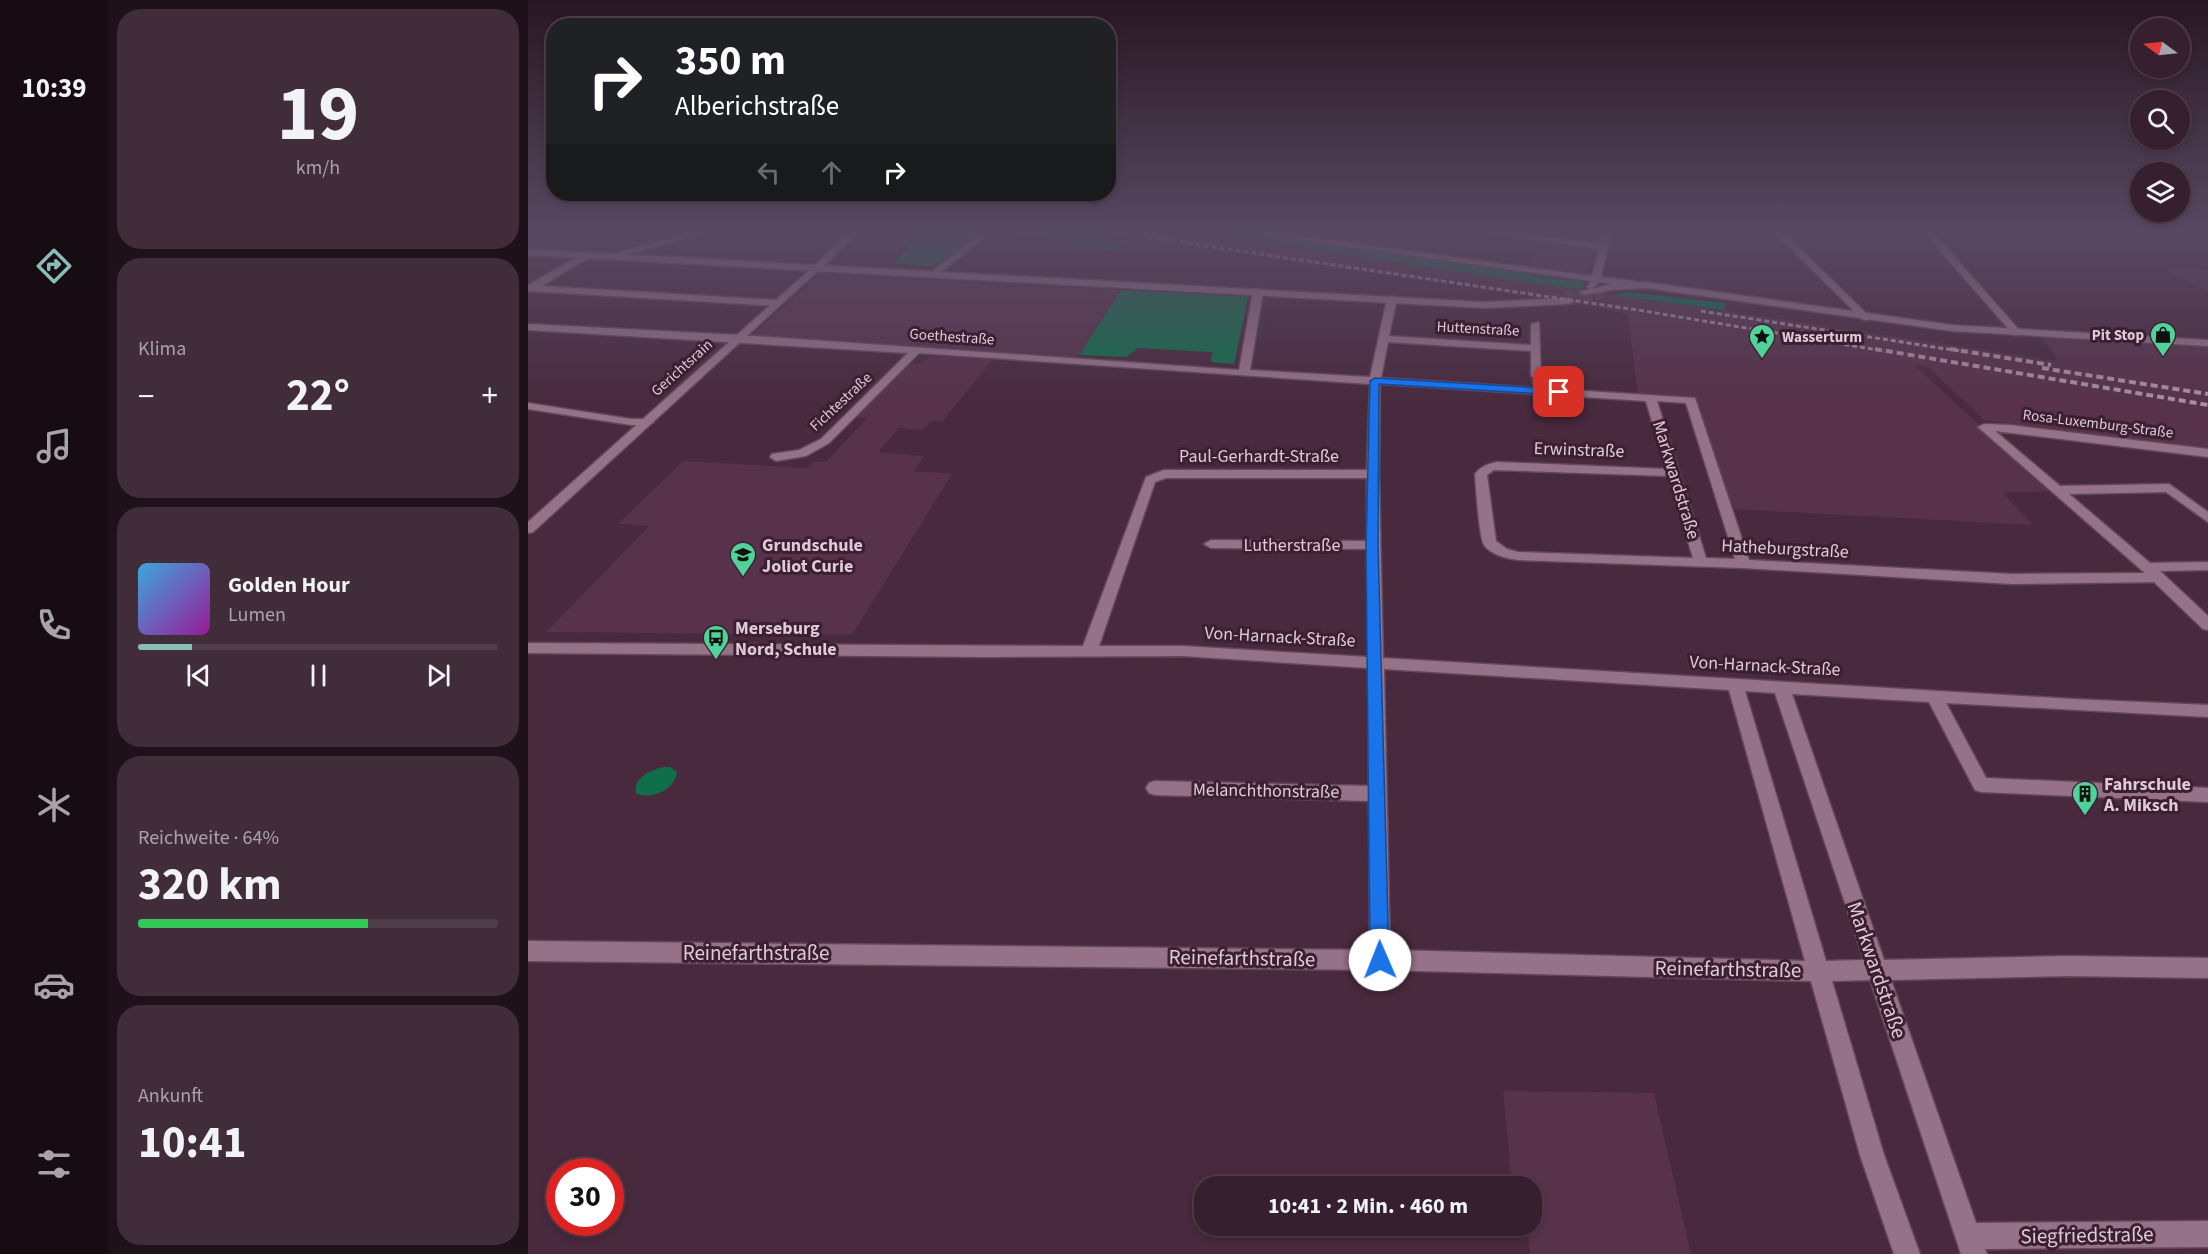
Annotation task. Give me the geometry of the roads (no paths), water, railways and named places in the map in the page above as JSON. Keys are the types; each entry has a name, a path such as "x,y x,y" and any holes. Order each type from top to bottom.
{"street":[{"name":"Gerichtsrain","path":"530,525 648,422 795,288"},
{"path":"1178,288 1490,305 1569,301"},
{"path":"1591,288 1588,291 1611,288"},
{"path":"1603,294 1652,288"},
{"path":"1660,288 1866,318 1952,328 2208,343"},
{"path":"1834,288 1866,318"},
{"path":"1976,288 2017,333"},
{"path":"529,289 778,303"},
{"path":"1244,373 1258,292"},
{"path":"1537,303 1551,298"},
{"path":"1380,960 1372,545 1373,474 1375,381 1392,299"},
{"name":"Huttenstraße","path":"1536,324 1536,384"},
{"name":"Goethestraße","path":"528,327 740,338 1375,381 1536,384 1650,398 1691,400 1743,564"},
{"name":"Huttenstraße","path":"1382,339 1537,348"},
{"name":"Fichtestraße","path":"776,457 802,453 825,441 917,350"},
{"name":"Markwardstraße","path":"1650,398 1701,563"},
{"path":"528,406 632,422 648,422"},
{"name":"Rosa-Luxemburg-Straße","path":"2056,490 1984,427 2208,453"},
{"name":"Erwinstraße","path":"1484,471 1497,466 1674,472"},
{"name":"Hatheburgstraße","path":"1484,471 1481,474 1489,542 1505,554 2012,579 2151,572 2208,566"},
{"name":"Paul-Gerhardt-Straße","path":"1089,652 1150,480 1164,474 1373,474"},
{"path":"2056,490 2169,488 2208,518"},
{"path":"2056,490 2208,625"},
{"name":"Lutherstraße","path":"1211,544 1372,545"},
{"name":"Von-Harnack-Straße","path":"528,648 1183,651 2208,711"},
{"path":"1735,684 1872,1155 1907,1254"},
{"name":"Markwardstraße","path":"1781,686 1970,1245"},
{"path":"1934,696 1981,785 2208,795"},
{"name":"Melanchthonstraße","path":"1155,788 1377,794"},
{"name":"Reinefarthstraße","path":"528,951 1380,960 1819,971 1877,968 2068,966 2208,968"},
{"name":"Siegfriedstraße","path":"1970,1245 2208,1234"}],"tunnel":[{"path":"1551,298 1579,293"},
{"path":"1569,301 1603,294"},
{"path":"1536,376 1536,385"}],"railway":[{"path":"1486,288 1884,351"},
{"path":"1701,311 1960,351"},
{"path":"1875,349 2208,405"},
{"path":"1950,349 2051,365"},
{"path":"2042,368 2208,394"}],"place":[{"name":"Pit Stop","path":"2163,358"},
{"name":"Wasserturm","path":"1762,360"},
{"name":"Grundschule Joliot Curie","path":"743,578"},
{"name":"Merseburg Nord, Schule","path":"716,661"},
{"name":"Fahrschule A. Miksch","path":"2085,817"}]}
